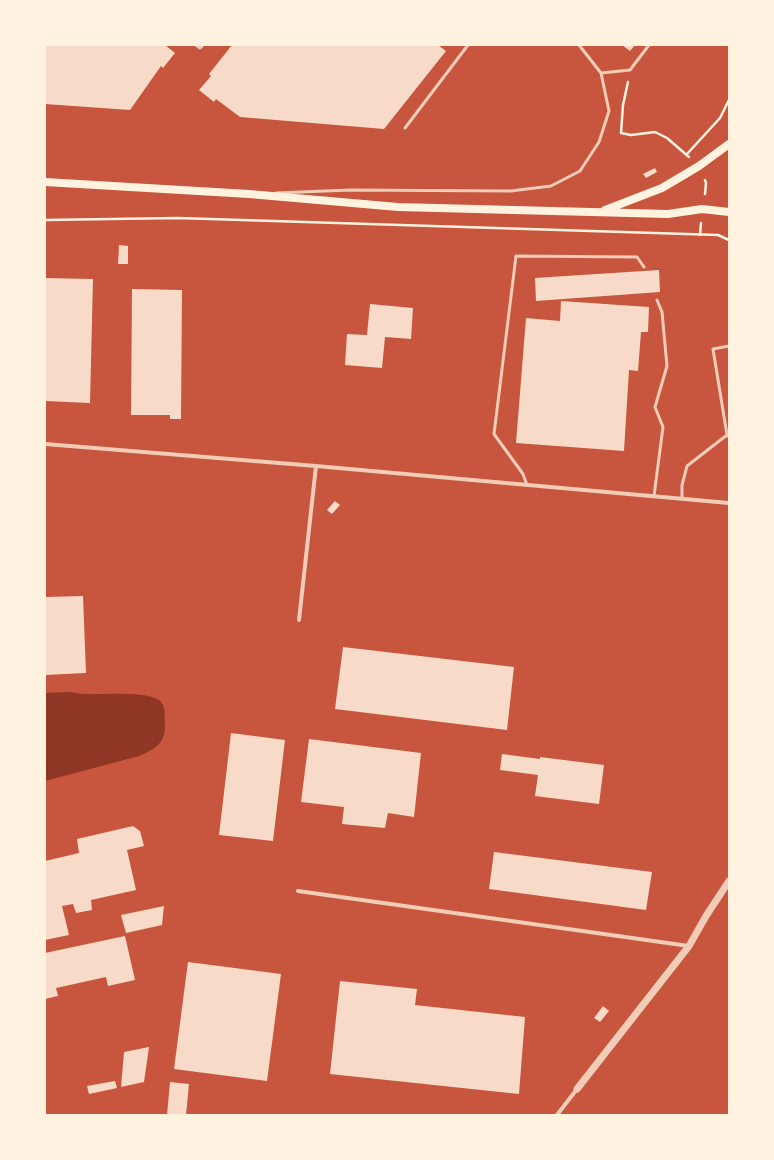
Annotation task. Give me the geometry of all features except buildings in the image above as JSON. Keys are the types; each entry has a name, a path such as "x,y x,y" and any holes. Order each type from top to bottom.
{"main road":[{"path":"601,212 662,188 699,166 729,144"},
{"path":"45,182 249,194 398,207 668,214 702,208 729,212"}],"street":[{"path":"45,444 316,466 729,503"},
{"path":"299,620 316,466"},
{"path":"557,1115 689,946 706,916 729,882"},
{"path":"298,891 689,946"}],"lane":[{"path":"196,45 200,48 203,45"},
{"path":"405,128 468,45"},
{"path":"249,194 350,190 511,191 551,186 580,172 599,142 609,111 601,73 579,45"},
{"path":"601,73 630,70 649,45"},
{"path":"527,485 523,474 494,434 516,256 637,257 644,267"},
{"path":"654,496 663,427 655,408 667,366 662,312 657,300"},
{"path":"682,499 682,485 687,466 728,436 713,349 729,346"}],"path":[{"path":"630,70 623,105 620,133 631,135 655,132 667,138 699,166 706,183 700,234"},
{"path":"687,155 720,118 729,100"},
{"path":"45,220 178,218 700,234 718,235 729,240"}],"shaded area":[{"path":"69,692 85,694 127,694 149,696 157,699 162,703 164,708 165,727 163,738 153,749 139,756 45,781 45,693"}]}
